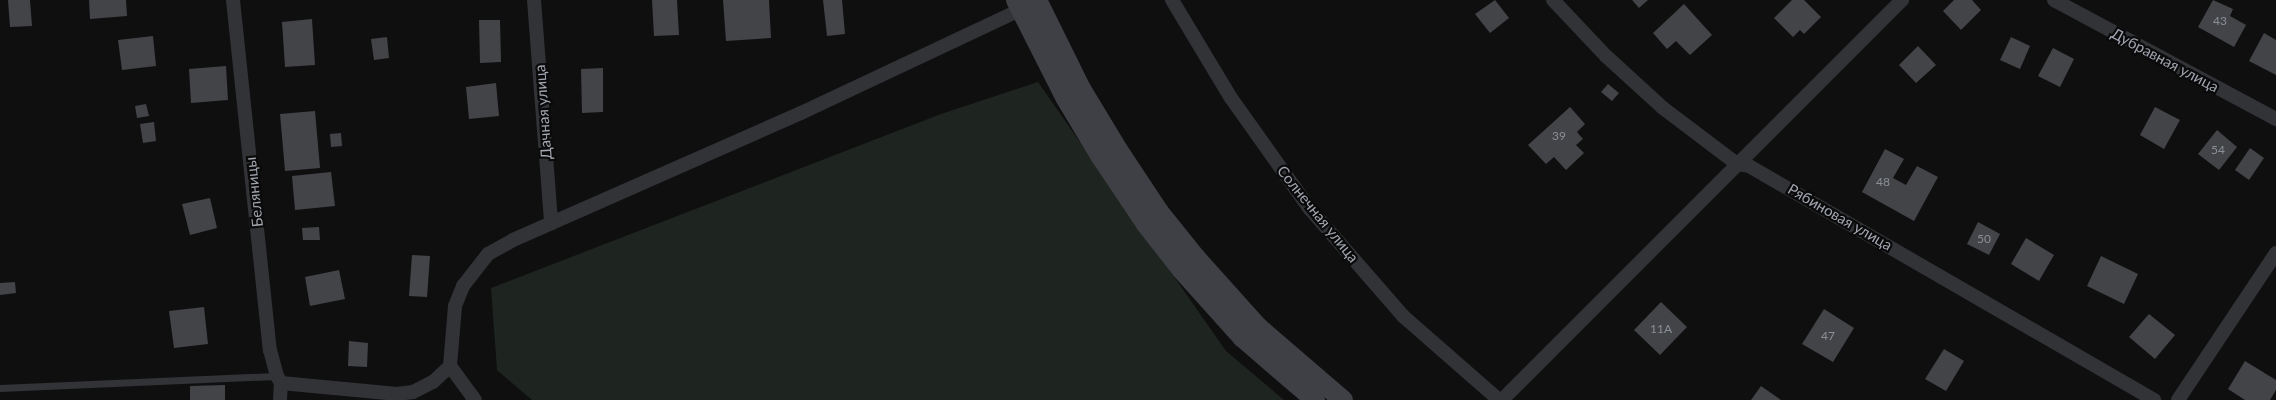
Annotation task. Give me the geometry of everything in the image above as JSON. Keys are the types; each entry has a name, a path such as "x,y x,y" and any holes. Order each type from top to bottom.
{"main road":[{"path":"1028,3 1065,97 1101,157 1146,224 1181,268 1244,338 1315,400"},
{"path":"1028,3 1118,150 1159,212 1196,258 1258,327 1343,400"}],"street":[{"name":"Беляницы","path":"233,0 270,350 279,379 280,400"},
{"name":"Дачная улица","path":"534,0 551,223"},
{"name":"Солнечная улица","path":"1172,0 1230,98 1310,209 1402,316 1500,400"},
{"name":"Рябиновая улица","path":"1553,0 1606,56 1663,108 1736,164 1749,166 2154,400"},
{"path":"1500,400 1902,0"},
{"name":"Дубравная улица","path":"2054,0 2276,119"},
{"path":"279,379 397,397 413,392 433,382 450,366 456,306 463,286 473,270 488,254 513,240 801,113 1028,3"},
{"path":"2178,400 2276,253"},
{"path":"450,366 476,400"}],"lane":[{"path":"0,388 279,379"}],"shaded area":[{"path":"1038,82 1226,351 1284,400 532,400 497,370 491,288 941,114"}],"building":[{"path":"8,0 30,0 32,26 10,27"},
{"path":"89,0 126,0 127,16 90,19"},
{"path":"652,0 677,0 679,35 654,36"},
{"path":"723,0 769,0 771,38 726,41"},
{"path":"823,0 842,0 845,34 827,36"},
{"path":"1495,0 1509,18 1490,33 1475,14"},
{"path":"1632,0 1648,0 1639,8"},
{"path":"1792,0 1804,0 1821,17 1804,34 1800,30 1793,37 1774,18"},
{"path":"1954,0 1972,0 1981,10 1961,30 1943,11"},
{"path":"2213,0 2233,9 2230,16 2246,25 2234,47 2198,27"},
{"path":"1684,4 1712,35 1690,55 1676,41 1667,49 1653,33"},
{"path":"312,19 315,65 285,67 282,22"},
{"path":"479,20 500,20 501,62 480,63"},
{"path":"2264,33 2276,40 2276,75 2249,61"},
{"path":"153,36 156,66 122,70 118,40"},
{"path":"387,37 389,58 374,60 371,39"},
{"path":"2011,37 2030,46 2020,69 2000,60"},
{"path":"1918,46 1936,65 1916,83 1899,65"},
{"path":"2053,48 2074,59 2060,87 2038,76"},
{"path":"226,66 228,100 191,103 189,69"},
{"path":"603,68 603,112 582,113 581,69"},
{"path":"496,83 499,116 469,119 466,87"},
{"path":"1608,84 1619,93 1612,101 1601,92"},
{"path":"146,104 149,116 137,118 135,106"},
{"path":"1570,107 1585,124 1577,132 1583,139 1576,145 1584,153 1566,170 1554,157 1546,164 1528,145"},
{"path":"2155,107 2180,120 2164,149 2140,135"},
{"path":"315,111 320,168 285,171 280,114"},
{"path":"154,122 156,141 143,143 140,124"},
{"path":"2217,130 2237,147 2219,170 2198,154"},
{"path":"341,133 342,146 331,147 330,134"},
{"path":"2250,148 2264,158 2249,180 2235,170"},
{"path":"1885,149 1904,159 1893,178 1906,185 1917,166 1938,177 1914,221 1862,192"},
{"path":"331,172 335,206 295,210 292,176"},
{"path":"210,198 217,228 190,235 182,204"},
{"path":"1978,222 2000,234 1989,255 1967,244"},
{"path":"319,227 320,240 303,240 302,228"},
{"path":"2026,238 2054,255 2039,281 2011,264"},
{"path":"412,255 430,256 427,297 409,296"},
{"path":"2101,256 2138,274 2124,304 2087,286"},
{"path":"339,270 345,299 310,306 305,277"},
{"path":"15,282 16,293 0,295 0,283"},
{"path":"1661,302 1687,327 1660,355 1634,330"},
{"path":"204,307 208,344 174,348 169,311"},
{"path":"1824,309 1854,328 1833,362 1802,344"},
{"path":"2149,314 2175,335 2155,359 2129,337"},
{"path":"349,341 368,343 367,367 348,366"},
{"path":"1944,349 1964,361 1946,391 1925,379"},
{"path":"2245,361 2276,380 2276,390 2270,400 2245,400 2228,389"},
{"path":"225,385 225,400 190,400 190,386"},
{"path":"1761,386 1781,400 1751,400"}]}
